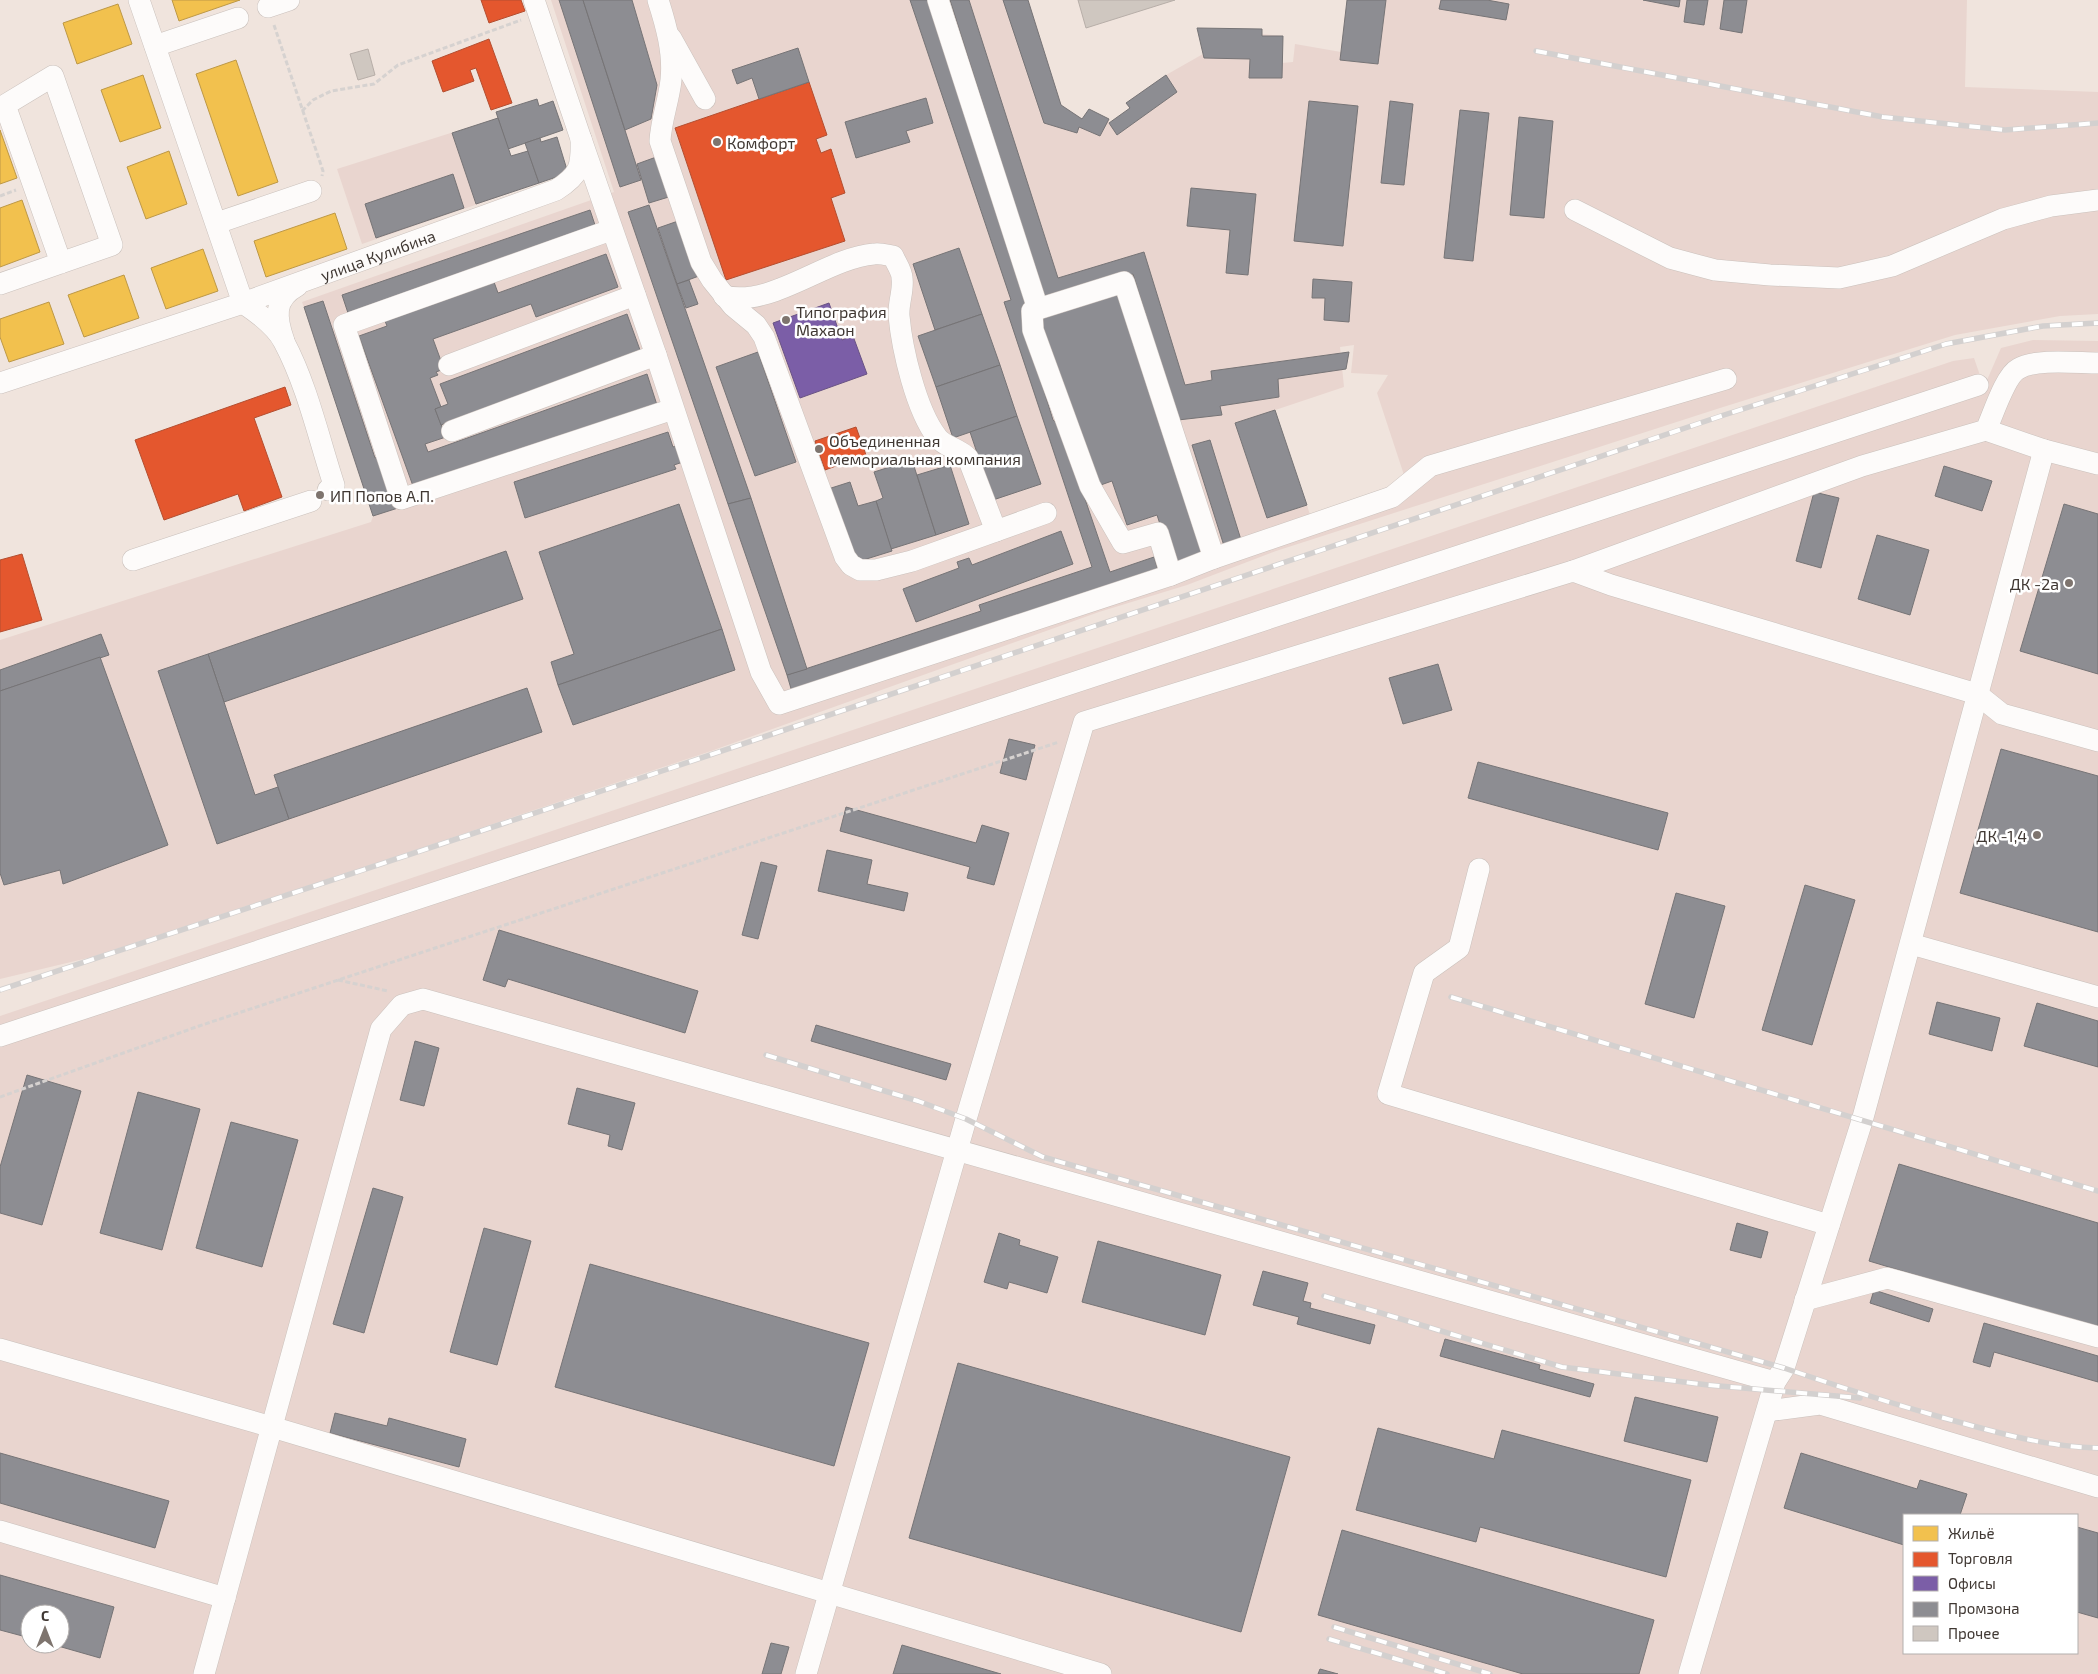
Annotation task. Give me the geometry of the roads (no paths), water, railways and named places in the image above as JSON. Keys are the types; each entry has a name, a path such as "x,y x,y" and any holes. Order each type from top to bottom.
{"street":[{"path":"139,0 217,223 242,303 274,328 284,342"},
{"path":"268,7 289,0"},
{"path":"658,0 667,31 671,79 661,121 660,141 701,262 732,306 756,325 764,337 789,410 845,557 850,565 860,570 876,570 912,561 1046,513"},
{"path":"938,0 1038,309"},
{"name":"улица Кулибина","path":"0,383 242,303 556,190 571,181 578,171 582,157 581,139 536,7"},
{"path":"155,46 238,18"},
{"path":"667,31 705,99"},
{"path":"0,284 61,263 112,245 53,76 2,101 61,263"},
{"path":"581,139 656,356 761,672 779,704 1171,576 1214,558 1392,498 1430,466 1726,379"},
{"path":"217,223 311,191"},
{"path":"1575,210 1670,258 1716,270 1839,278 1892,266 2003,219 2050,206 2098,200"},
{"path":"611,230 344,325 401,499 673,408"},
{"path":"724,296 739,299 766,292 875,253 893,256 902,277 899,313 901,336 906,361 920,401 938,439 963,452 968,458 996,531"},
{"path":"133,560 320,496 334,485 301,383 284,342 279,320 280,301 285,294 315,276"},
{"path":"1171,576 1158,533 1123,543 1093,492 1033,330 1032,311 1124,282 1214,558"},
{"path":"449,365 634,294"},
{"path":"452,431 656,356"},
{"path":"1986,430 2006,384 2017,369 2038,363 2098,364"},
{"path":"0,1036 1978,385"},
{"path":"806,1674 1084,722 1573,571 1862,466 1986,430 2044,450 2098,464"},
{"path":"1688,1674 1775,1382 1784,1368 1862,1121 2044,450"},
{"path":"1573,571 1611,585 1977,694 2002,714 2098,741"},
{"path":"1479,869 1459,948 1424,974 1388,1094 1829,1225"},
{"path":"1911,944 2098,998"},
{"path":"204,1674 381,1029 402,1005 423,999 1775,1382"},
{"path":"1805,1300 1887,1278 2098,1337"},
{"path":"0,1349 272,1427 1100,1674"},
{"path":"1767,1411 1820,1404 2098,1487"},
{"path":"0,1531 224,1598"}],"railway":[{"path":"1536,51 1883,117 2005,130 2098,123"},
{"path":"0,990 674,767 1724,415 1946,344 2043,326 2098,323"},
{"path":"1451,997 2098,1191"},
{"path":"766,1055 918,1101 966,1119 1043,1157 1784,1368 1944,1418 2040,1442 2098,1448"},
{"path":"1324,1296 1562,1367 1708,1385 1860,1398"},
{"path":"1334,1627 1490,1674"},
{"path":"1329,1639 1447,1674"}],"place":[{"name":"Комфорт","path":"717,142"},
{"name":"Типография Махаон","path":"786,320"},
{"name":"Объединенная мемориальная компания","path":"819,449"},
{"name":"ИП Попов А.П.","path":"320,495"},
{"name":"ДК -2а","path":"2069,583"},
{"name":"ДК -1,4","path":"2037,835"}]}
